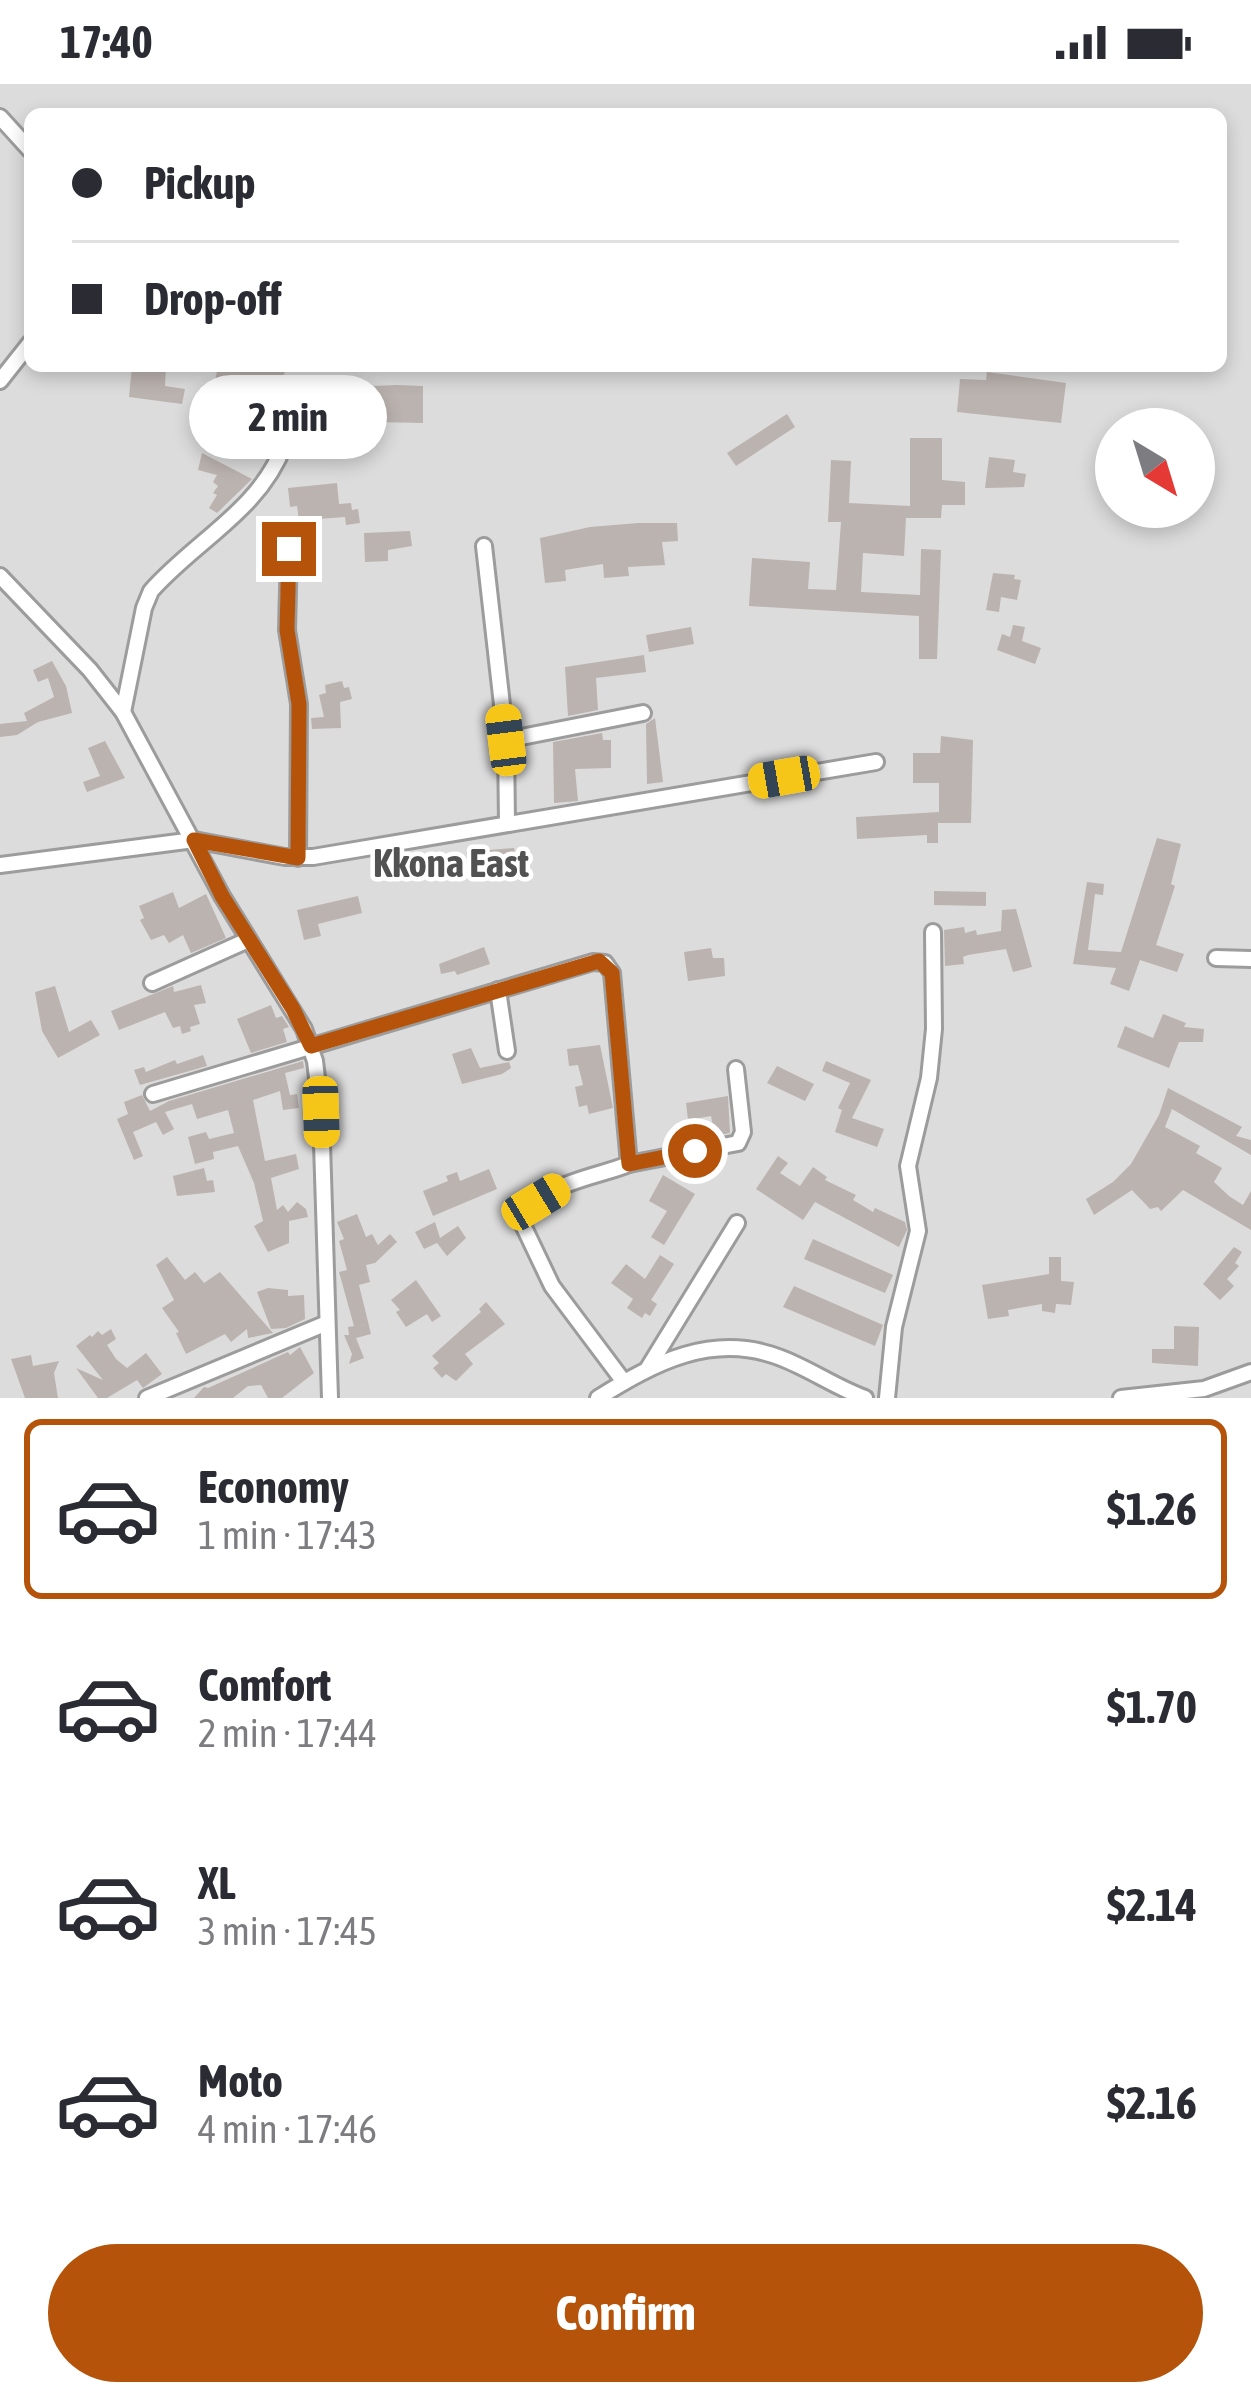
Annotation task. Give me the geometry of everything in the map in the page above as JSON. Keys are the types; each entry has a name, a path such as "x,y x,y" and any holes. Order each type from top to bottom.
{"street":[{"path":"0,117 24,143"},
{"path":"0,381 24,351"},
{"path":"123,712 151,591 264,485 284,445"},
{"path":"484,546 506,740 507,824"},
{"path":"289,549 287,630 299,704 298,858"},
{"path":"0,576 90,670 123,712 311,1046 321,1112 331,1398"},
{"path":"506,740 643,713"},
{"path":"0,865 194,840 298,858 876,762"},
{"path":"887,1398 894,1327 918,1231 908,1166 929,1078 934,1028 933,932"},
{"path":"152,983 248,940"},
{"path":"1216,958 1251,958"},
{"path":"153,1094 599,961 610,968 629,1164"},
{"path":"498,990 507,1052"},
{"path":"624,1382 552,1286 522,1223 529,1209 559,1189 629,1164 738,1143 742,1132 736,1070"},
{"path":"648,1368 737,1223"},
{"path":"147,1398 327,1323"},
{"path":"598,1398 648,1368 692,1350 748,1350 783,1358 865,1398"},
{"path":"1121,1398 1204,1389 1251,1372"}],"shaded area":[{"path":"0,84 1251,84 1251,1398 0,1398"}],"building":[{"path":"131,372 166,372 165,386 185,389 182,404 129,397"},
{"path":"217,372 285,372 281,388 249,387 241,421 226,417 227,411 221,410 228,384 215,381"},
{"path":"987,372 1066,383 1061,423 957,412 960,379 986,380"},
{"path":"373,386 423,386 423,423 374,422"},
{"path":"787,414 795,427 736,466 727,453"},
{"path":"910,438 942,438 942,480 965,482 965,505 942,505 941,518 906,518 904,556 863,553 861,592 920,595 921,549 941,550 937,659 919,659 919,616 749,606 752,558 810,562 808,589 836,590 841,522 828,522 831,460 851,461 849,503 910,506"},
{"path":"202,453 252,479 217,513 209,508 217,495 213,493 218,486 213,482 217,475 198,470"},
{"path":"989,457 1015,460 1013,472 1026,474 1024,487 985,488"},
{"path":"337,483 339,504 351,503 352,510 358,509 360,523 346,525 345,517 318,519 319,526 300,528 288,488"},
{"path":"638,523 677,523 678,541 662,542 665,565 628,567 629,576 604,578 603,564 565,570 566,581 545,583 540,538"},
{"path":"410,531 412,546 388,550 388,561 365,562 364,533"},
{"path":"993,573 1021,580 1017,600 1001,597 999,612 986,610"},
{"path":"1013,625 1025,627 1022,641 1041,648 1035,664 997,650 1002,634 1010,637"},
{"path":"691,627 694,644 649,652 646,635"},
{"path":"644,655 646,672 596,678 598,710 568,716 565,667"},
{"path":"52,661 66,686 72,713 0,737 0,724 27,721 24,713 54,697 48,678 38,682 33,670"},
{"path":"342,681 352,699 340,702 341,728 312,729 311,718 324,717 319,695 326,693 325,685"},
{"path":"655,718 663,782 647,784 646,724"},
{"path":"602,733 603,740 611,740 611,768 575,769 578,801 554,803 553,742"},
{"path":"941,736 973,740 971,823 938,823 938,843 927,843 927,835 857,839 856,817 939,812 939,783 913,783 913,753 940,753"},
{"path":"105,741 125,778 87,792 83,782 100,776 88,748"},
{"path":"1157,838 1181,844 1171,884 1175,886 1156,945 1184,954 1177,972 1140,960 1129,991 1110,984 1116,968 1073,964 1087,882 1104,884 1103,895 1095,894 1088,950 1121,952"},
{"path":"514,848 517,863 469,872 466,852"},
{"path":"934,891 986,892 986,906 934,905"},
{"path":"173,892 179,908 206,894 226,938 191,953 183,935 169,943 164,935 151,940 140,920 144,918 139,906"},
{"path":"358,896 362,913 318,924 321,936 304,940 297,910"},
{"path":"1016,909 1032,967 1013,972 1006,949 968,955 963,957 964,964 945,966 944,930 964,927 965,933 976,930 977,935 1001,931 1002,910"},
{"path":"484,947 490,964 457,975 455,971 441,974 439,964"},
{"path":"711,948 713,958 724,958 725,976 688,981 684,952"},
{"path":"201,985 206,1003 194,1005 200,1024 182,1034 165,1012 119,1030 111,1011 173,986 174,992"},
{"path":"55,986 69,1032 91,1020 100,1035 58,1058 42,1031 35,992"},
{"path":"271,1005 276,1018 282,1016 289,1027 283,1029 287,1042 251,1053 237,1019"},
{"path":"1163,1014 1186,1023 1184,1027 1204,1029 1203,1042 1179,1042 1169,1068 1117,1047 1125,1026 1153,1038"},
{"path":"600,1045 613,1108 589,1114 587,1105 579,1107 575,1087 583,1085 578,1065 569,1066 567,1049"},
{"path":"471,1048 480,1068 509,1062 511,1068 462,1084 452,1054"},
{"path":"203,1055 207,1066 140,1085 134,1070 144,1067 146,1072"},
{"path":"303,1061 304,1068 285,1073 299,1108 283,1110 280,1091 253,1100 265,1161 296,1154 299,1169 271,1178 277,1210 283,1205 288,1212 297,1202 306,1209 308,1217 289,1221 289,1243 268,1252 254,1226 263,1221 238,1146 213,1152 214,1159 195,1164 188,1137 206,1132 209,1139 234,1133 228,1110 197,1119 192,1104 165,1112 174,1129 163,1135 156,1122 133,1132 143,1156 134,1160 117,1119 128,1114 124,1102 142,1095 150,1111 169,1101"},
{"path":"826,1061 871,1080 852,1118 884,1129 877,1147 835,1132 842,1110 838,1108 850,1083 822,1071"},
{"path":"777,1066 814,1084 805,1101 767,1083"},
{"path":"1168,1088 1242,1127 1236,1136 1251,1140 1251,1155 1172,1109 1165,1127 1200,1146 1196,1153 1222,1168 1214,1182 1229,1196 1243,1205 1251,1191 1251,1230 1183,1190 1161,1211 1150,1209 1132,1190 1094,1215 1086,1199 1131,1164 1159,1115"},
{"path":"728,1096 730,1133 715,1136 711,1116 688,1120 686,1103"},
{"path":"778,1156 788,1163 780,1173 800,1186 813,1167 873,1212 875,1208 905,1222 907,1230 899,1247 815,1202 803,1220 756,1189"},
{"path":"204,1168 215,1192 177,1196 173,1176"},
{"path":"489,1169 497,1189 433,1216 423,1191 457,1172 460,1181"},
{"path":"663,1175 695,1194 664,1245 651,1237 667,1211 649,1201"},
{"path":"357,1214 366,1237 372,1234 378,1245 390,1234 397,1242 375,1263 366,1265 370,1282 359,1285 371,1334 356,1338 364,1358 349,1364 352,1354 344,1335 354,1326 339,1272 347,1270 337,1222"},
{"path":"435,1222 440,1238 458,1226 466,1238 447,1256 437,1243 424,1249 415,1232"},
{"path":"813,1239 893,1275 885,1293 804,1259"},
{"path":"1234,1247 1242,1252 1235,1263 1239,1266 1227,1279 1234,1286 1220,1300 1203,1284"},
{"path":"660,1255 674,1264 651,1300 657,1304 650,1316 645,1313 642,1318 627,1308 633,1299 611,1283 626,1264 645,1279"},
{"path":"167,1257 185,1280 195,1272 204,1283 220,1272 273,1333 248,1338 247,1329 231,1342 225,1334 186,1354 179,1332 162,1308 174,1300 156,1265"},
{"path":"1049,1257 1061,1257 1061,1281 1074,1282 1071,1305 1056,1304 1055,1313 1042,1311 1042,1304 988,1319 982,1285 1049,1274"},
{"path":"416,1280 441,1316 432,1322 427,1314 406,1327 391,1300"},
{"path":"794,1286 883,1325 875,1346 783,1307"},
{"path":"288,1290 288,1296 304,1295 305,1319 271,1329 257,1292"},
{"path":"486,1302 505,1324 465,1354 473,1364 456,1381 446,1374 442,1378 433,1368 439,1363 432,1356"},
{"path":"1174,1326 1199,1327 1198,1366 1152,1363 1152,1349 1174,1349"},
{"path":"111,1329 116,1339 107,1345 116,1359 127,1368 146,1353 162,1374 143,1388 137,1380 107,1398 98,1398 76,1368 103,1380 76,1346 98,1331 102,1335"},
{"path":"300,1347 314,1373 282,1398 268,1398 261,1385 248,1386 233,1398 194,1398 204,1387"},
{"path":"31,1355 33,1366 59,1361 54,1373 58,1398 25,1398 11,1359"}],"district":[{"name":"Kkona East","path":"451,863"}],"route":[{"path":"289,549 287,630 299,704 298,858 194,840 311,1046 599,961 612,973 629,1164 695,1151"}]}
